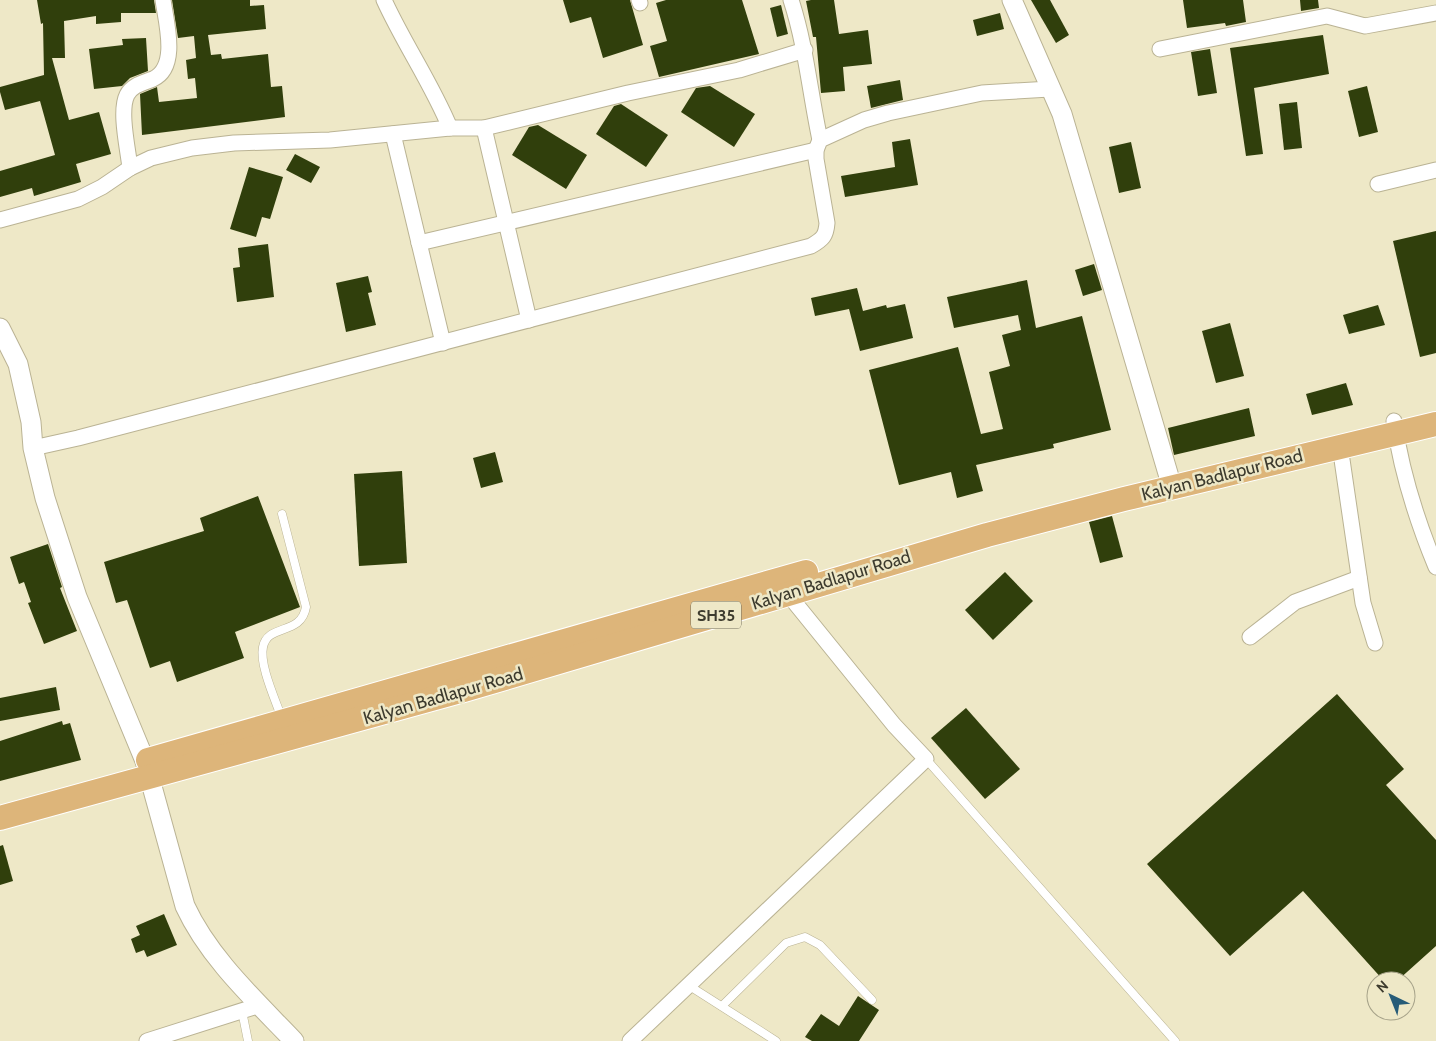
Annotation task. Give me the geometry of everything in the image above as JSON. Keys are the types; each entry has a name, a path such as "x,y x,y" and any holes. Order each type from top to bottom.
{"main road":[{"name":"Kalyan Badlapur Road","path":"1171,482 1340,446 1395,427 1436,410"},
{"name":"Kalyan Badlapur Road","path":"0,818 282,721 1171,482 1395,427 1436,424"},
{"name":"Kalyan Badlapur Road","path":"0,803 147,769 454,693 782,587"}],"street":[{"path":"130,168 123,106 133,87 163,73 167,64 168,42 163,0"},
{"path":"384,0 412,56 441,105 450,128"},
{"path":"33,448 78,438 811,246 822,240 826,232 826,223 818,145 806,50 792,0"},
{"path":"1012,0 1062,114 1171,482"},
{"path":"1160,49 1327,16 1365,26 1436,13"},
{"path":"0,220 78,199 102,187 130,168 151,158 192,148 226,144 330,140 450,128 484,128 628,93 739,70 806,50"},
{"path":"419,243 818,145 864,120 888,113 982,93 1050,89"},
{"path":"484,128 529,320"},
{"path":"393,134 443,343"},
{"path":"1378,184 1436,170"},
{"path":"0,328 18,364 31,422 33,448 45,498 77,597 147,769 178,888 194,927 260,1005 294,1041"},
{"path":"1395,427 1398,448 1431,539 1436,567"},
{"path":"1340,446 1363,603 1375,643"},
{"path":"1250,636 1294,602 1359,578"},
{"path":"630,1041 926,759 894,725 782,587"},
{"path":"147,1041 260,1005"}],"lane":[{"path":"282,514 306,606 302,619 297,624 272,634 263,646 263,660 282,721"},
{"path":"926,759 1175,1041"},
{"path":"722,1006 786,943 805,937 820,945 872,1000"},
{"path":"688,985 776,1041"},
{"path":"242,1011 248,1041"}],"building":[{"path":"37,0 154,0 156,13 121,13 121,22 96,24 96,16 64,21 65,58 52,58 69,120 99,112 111,154 76,164 81,182 34,196 32,188 0,197 0,171 55,155 40,101 5,110 0,92 0,87 44,75 43,23 41,24"},
{"path":"172,0 250,0 250,6 264,5 266,29 208,35 211,55 221,54 222,59 268,54 271,87 282,86 285,117 142,135 140,94 157,87 159,102 197,98 195,78 188,79 186,60 196,58 194,36 178,38"},
{"path":"563,0 630,0 643,45 603,58 591,17 570,23"},
{"path":"666,0 742,0 759,54 659,77 650,46 667,41 656,3"},
{"path":"834,0 839,34 868,30 872,64 843,67 845,91 821,93 816,37 813,37 806,1"},
{"path":"1031,0 1050,0 1069,35 1056,43"},
{"path":"1183,0 1243,0 1246,22 1226,26 1225,23 1187,28"},
{"path":"1300,0 1318,0 1319,8 1301,11"},
{"path":"781,5 788,34 777,37 770,8"},
{"path":"1000,13 1004,29 977,36 973,20"},
{"path":"1323,35 1329,74 1254,88 1263,154 1246,156 1230,48"},
{"path":"146,38 148,71 130,78 122,86 94,89 89,49 123,45 122,39"},
{"path":"1210,49 1217,93 1198,96 1191,52"},
{"path":"900,80 903,100 871,108 867,86"},
{"path":"710,86 755,114 734,147 681,112 696,88"},
{"path":"1367,86 1378,132 1359,137 1348,91"},
{"path":"1297,102 1302,148 1284,150 1279,104"},
{"path":"621,104 668,135 646,167 596,134 614,106"},
{"path":"538,125 587,155 566,189 512,155 529,127"},
{"path":"910,139 918,185 845,197 841,176 895,167 892,142"},
{"path":"1131,142 1141,188 1119,193 1109,147"},
{"path":"295,154 320,167 311,183 286,170"},
{"path":"249,167 283,177 270,219 262,217 256,237 230,229"},
{"path":"1436,231 1436,353 1420,357 1393,241"},
{"path":"268,244 274,297 237,302 233,268 240,267 238,248"},
{"path":"1094,264 1102,290 1083,296 1075,270"},
{"path":"368,276 372,292 368,293 376,325 346,332 336,283"},
{"path":"1027,280 1036,328 1082,316 1111,430 1053,444 1054,448 976,465 983,491 957,498 951,472 899,485 869,370 958,347 981,434 1003,429 989,372 1010,366 1002,335 1021,330 1018,315 954,328 947,297"},
{"path":"857,288 863,311 886,305 887,308 905,304 913,338 860,351 849,309 815,316 811,298"},
{"path":"1378,305 1385,325 1349,334 1343,315"},
{"path":"1230,323 1244,376 1216,383 1202,331"},
{"path":"1346,383 1353,405 1312,415 1306,394"},
{"path":"1249,408 1255,436 1174,455 1168,428"},
{"path":"495,452 503,482 481,488 473,458"},
{"path":"402,471 407,563 359,566 354,474"},
{"path":"258,496 300,607 235,632 244,658 177,682 170,661 150,668 127,600 116,603 104,562 204,531 200,518"},
{"path":"1112,516 1123,557 1100,563 1089,522"},
{"path":"48,544 62,587 60,588 77,631 44,644 28,603 31,602 24,582 19,584 10,557"},
{"path":"1005,572 1033,601 993,640 965,610"},
{"path":"56,687 60,710 0,721 0,698"},
{"path":"1337,694 1404,769 1386,785 1436,840 1436,946 1408,971 1375,971 1303,891 1230,956 1147,864"},
{"path":"966,708 1020,769 985,799 931,738"},
{"path":"62,721 63,725 70,723 81,760 0,781 0,741"},
{"path":"3,845 13,881 0,885 0,846"},
{"path":"164,914 177,945 147,957 144,950 136,953 131,939 140,935 136,926"},
{"path":"858,996 879,1010 859,1041 812,1041 805,1037 821,1014 839,1026"}]}
